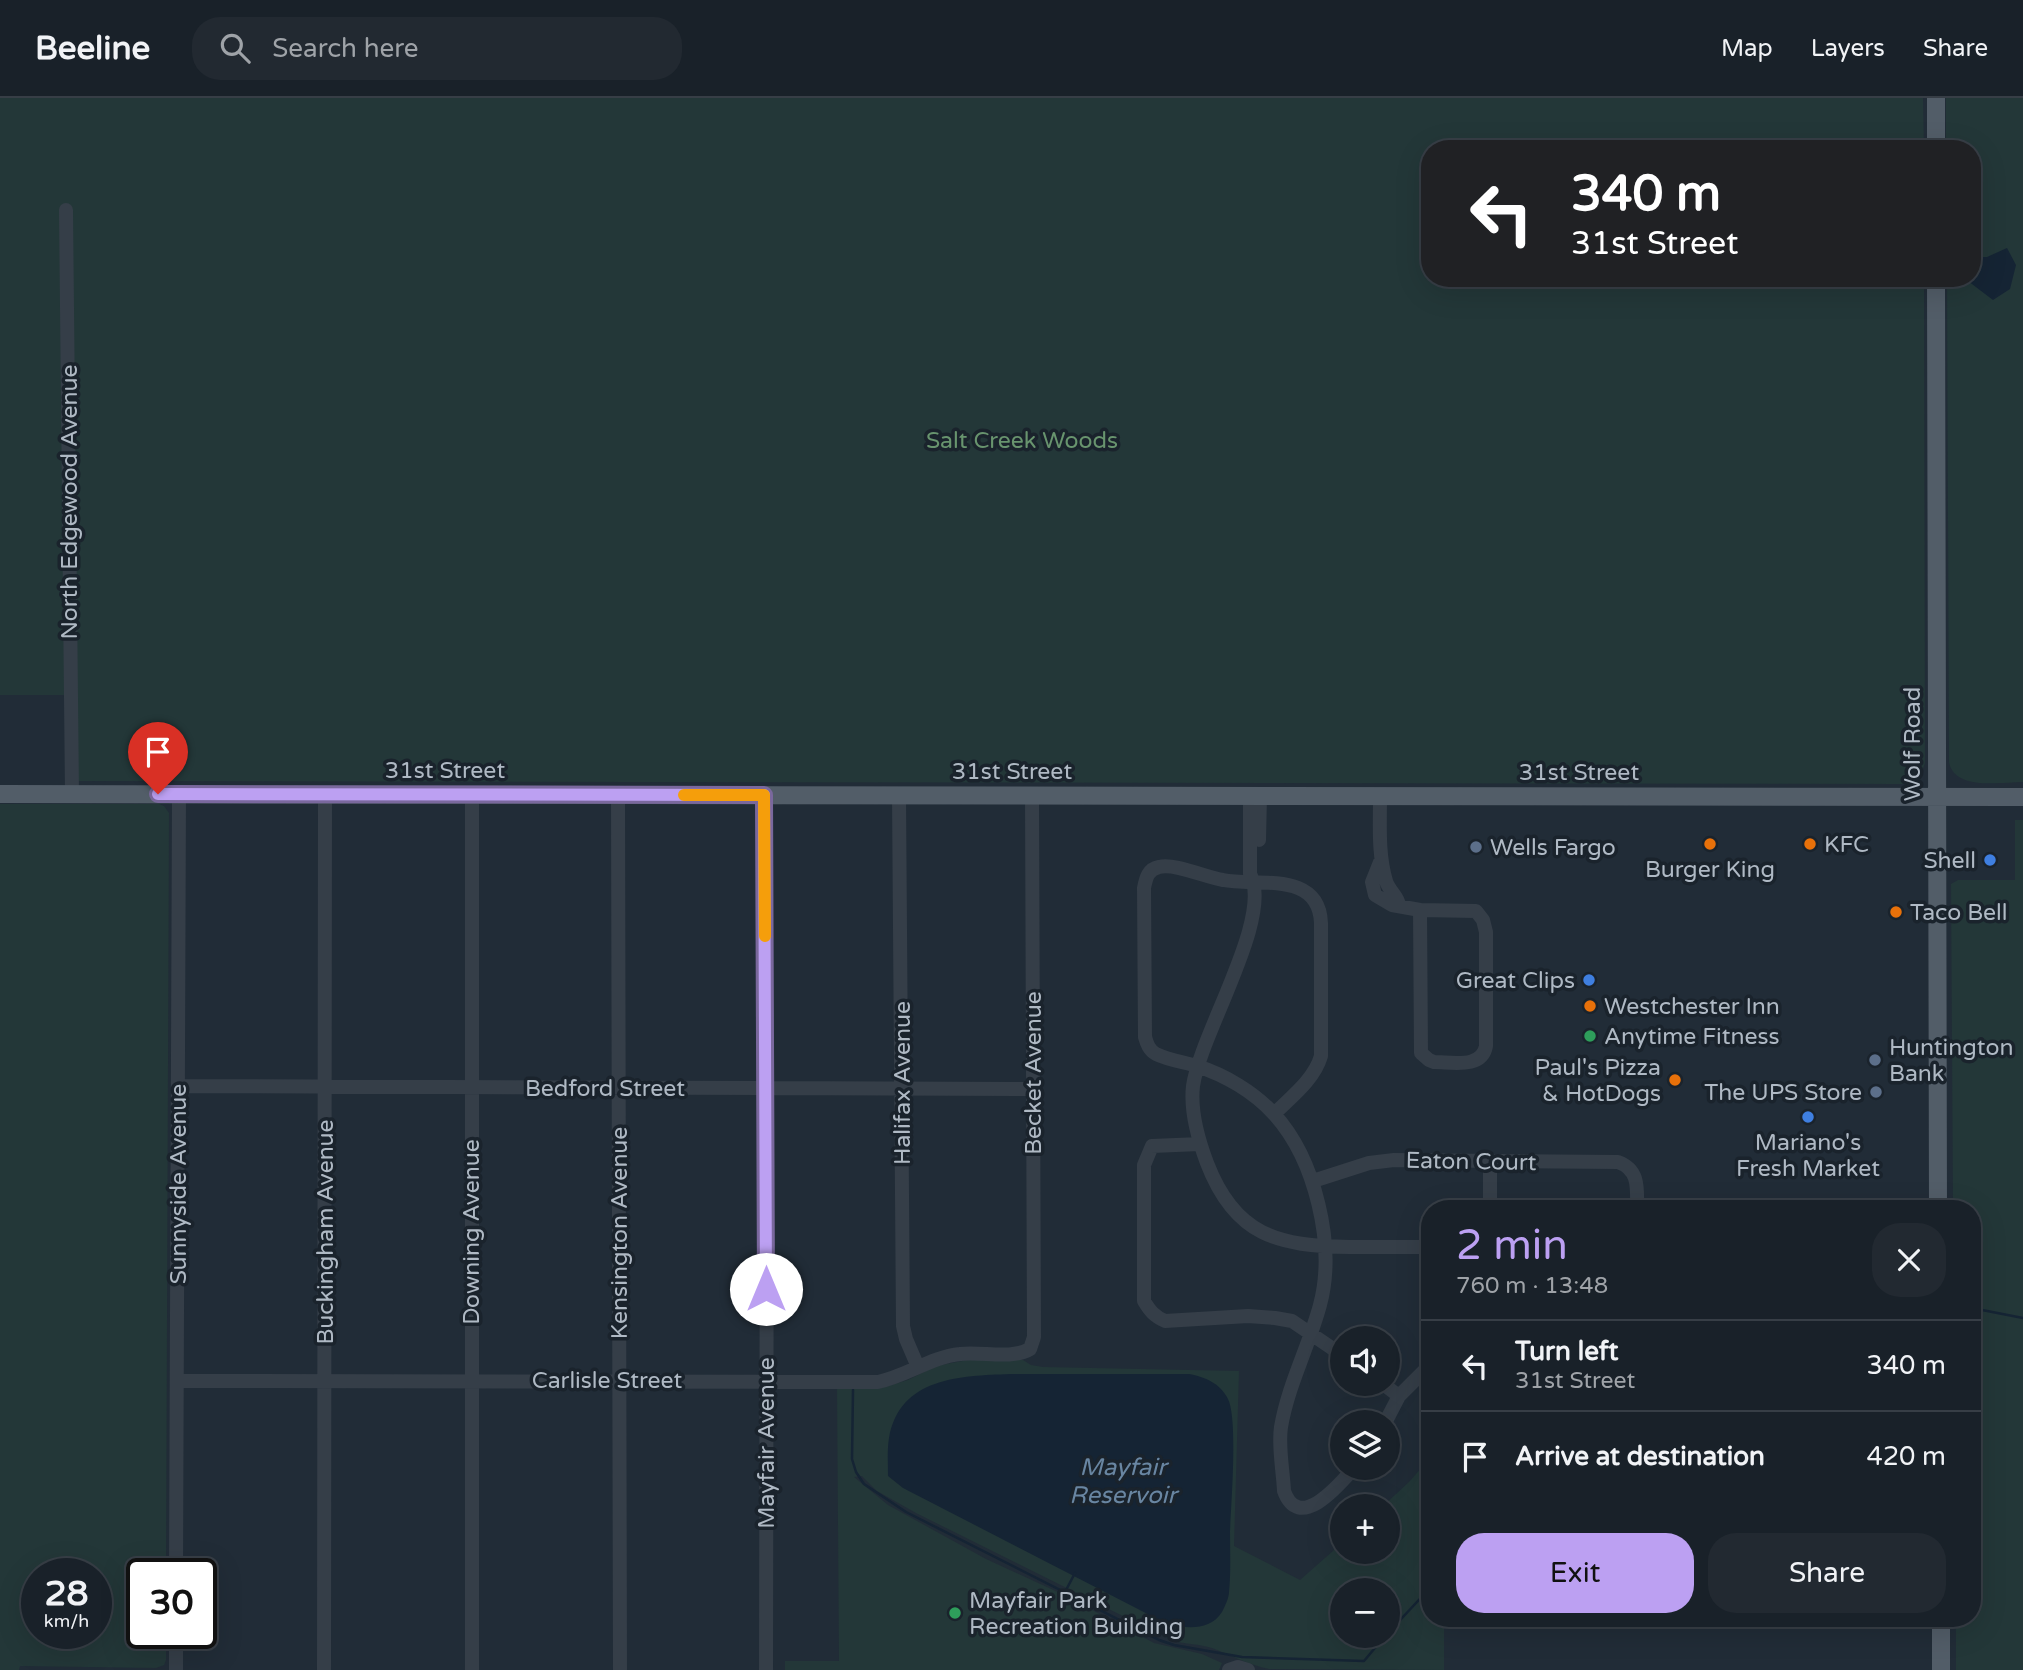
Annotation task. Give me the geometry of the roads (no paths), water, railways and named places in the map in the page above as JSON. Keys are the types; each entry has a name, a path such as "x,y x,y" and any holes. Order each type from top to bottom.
{"main road":[{"path":"1936,98 1936,140"},
{"name":"Wolf Road","path":"1936,287 1938,1200"},
{"name":"31st Street","path":"0,794 2023,797"},
{"path":"1941,1627 1941,1670"}],"street":[{"name":"North Edgewood Avenue","path":"66,210 72,794"},
{"name":"Sunnyside Avenue","path":"176,1558 179,794"},
{"name":"Buckingham Avenue","path":"324,1670 325,794"},
{"name":"Downing Avenue","path":"472,794 472,1670"},
{"name":"Kensington Avenue","path":"618,795 620,1670"},
{"name":"Mayfair Avenue","path":"764,795 767,1088 766,1670"},
{"name":"Halifax Avenue","path":"899,796 903,1326 918,1367"},
{"name":"Becket Avenue","path":"1030,1349 1034,1338 1032,796"},
{"path":"1255,796 1250,874 1254,882 1253,912 1244,947 1213,1022 1193,1086 1193,1108 1200,1144 1220,1192 1235,1213 1255,1230 1285,1243 1324,1247 1421,1247"},
{"path":"1380,797 1380,862 1372,882 1374,893 1382,901 1420,910 1476,911 1483,920 1486,932 1486,1046 1483,1055 1475,1062 1434,1062 1421,1053 1420,910"},
{"path":"1274,1114 1300,1088 1321,1056 1321,917 1307,894 1290,884 1224,880 1166,866 1154,868 1146,878 1147,1045 1157,1055 1198,1066 1234,1083 1274,1114 1293,1140 1313,1181 1319,1202 1324,1247 1323,1294 1280,1430 1284,1490 1292,1504 1304,1507 1314,1505 1325,1498 1342,1480"},
{"name":"Bedford Street","path":"178,1086 1032,1089"},
{"path":"1200,1144 1152,1146 1144,1165 1144,1301 1150,1311 1155,1317 1165,1321 1248,1316 1292,1321 1330,1346"},
{"name":"Eaton Court","path":"1313,1181 1369,1163 1394,1160 1618,1162 1630,1168 1637,1182 1637,1200"},
{"path":"1490,1162 1490,1200"},
{"name":"Carlisle Street","path":"178,1381 878,1382 900,1377 938,1358 962,1353 1018,1354 1030,1349"},
{"path":"1400,1395 1421,1374"},
{"path":"1392,1410 1399,1396"},
{"path":"176,1649 176,1670"}],"water":[{"path":"2007,248 2016,265 2010,289 1993,300 1976,287 1981,287 1981,257"},
{"name":"Mayfair Reservoir","path":"1010,1374 1189,1374 1206,1379 1221,1389 1231,1409 1233,1463 1229,1594 1217,1618 1198,1627 1169,1625 903,1488 888,1476 889,1438 895,1418 919,1391 953,1379"}],"waterway":[{"path":"1981,1310 2023,1318"},
{"path":"853,1390 852,1459 864,1484 906,1512 1159,1640 1242,1657 1364,1661 1375,1648"},
{"path":"1065,1592 1075,1573"},
{"path":"1400,1620 1421,1598"}],"place":[{"name":"Burger King","path":"1710,844"},
{"name":"KFC","path":"1810,844"},
{"name":"Wells Fargo","path":"1476,847"},
{"name":"Shell","path":"1990,860"},
{"name":"Taco Bell","path":"1896,912"},
{"name":"Great Clips","path":"1589,980"},
{"name":"Westchester Inn","path":"1590,1006"},
{"name":"Anytime Fitness","path":"1590,1036"},
{"name":"Huntington Bank","path":"1875,1060"},
{"name":"Paul's Pizza & HotDogs","path":"1675,1080"},
{"name":"The UPS Store","path":"1876,1092"},
{"name":"Mariano's Fresh Market","path":"1808,1117"},
{"name":"Mayfair Park Recreation Building","path":"955,1613"}],"park label":[{"name":"Salt Creek Woods","path":"1022,440"}]}
